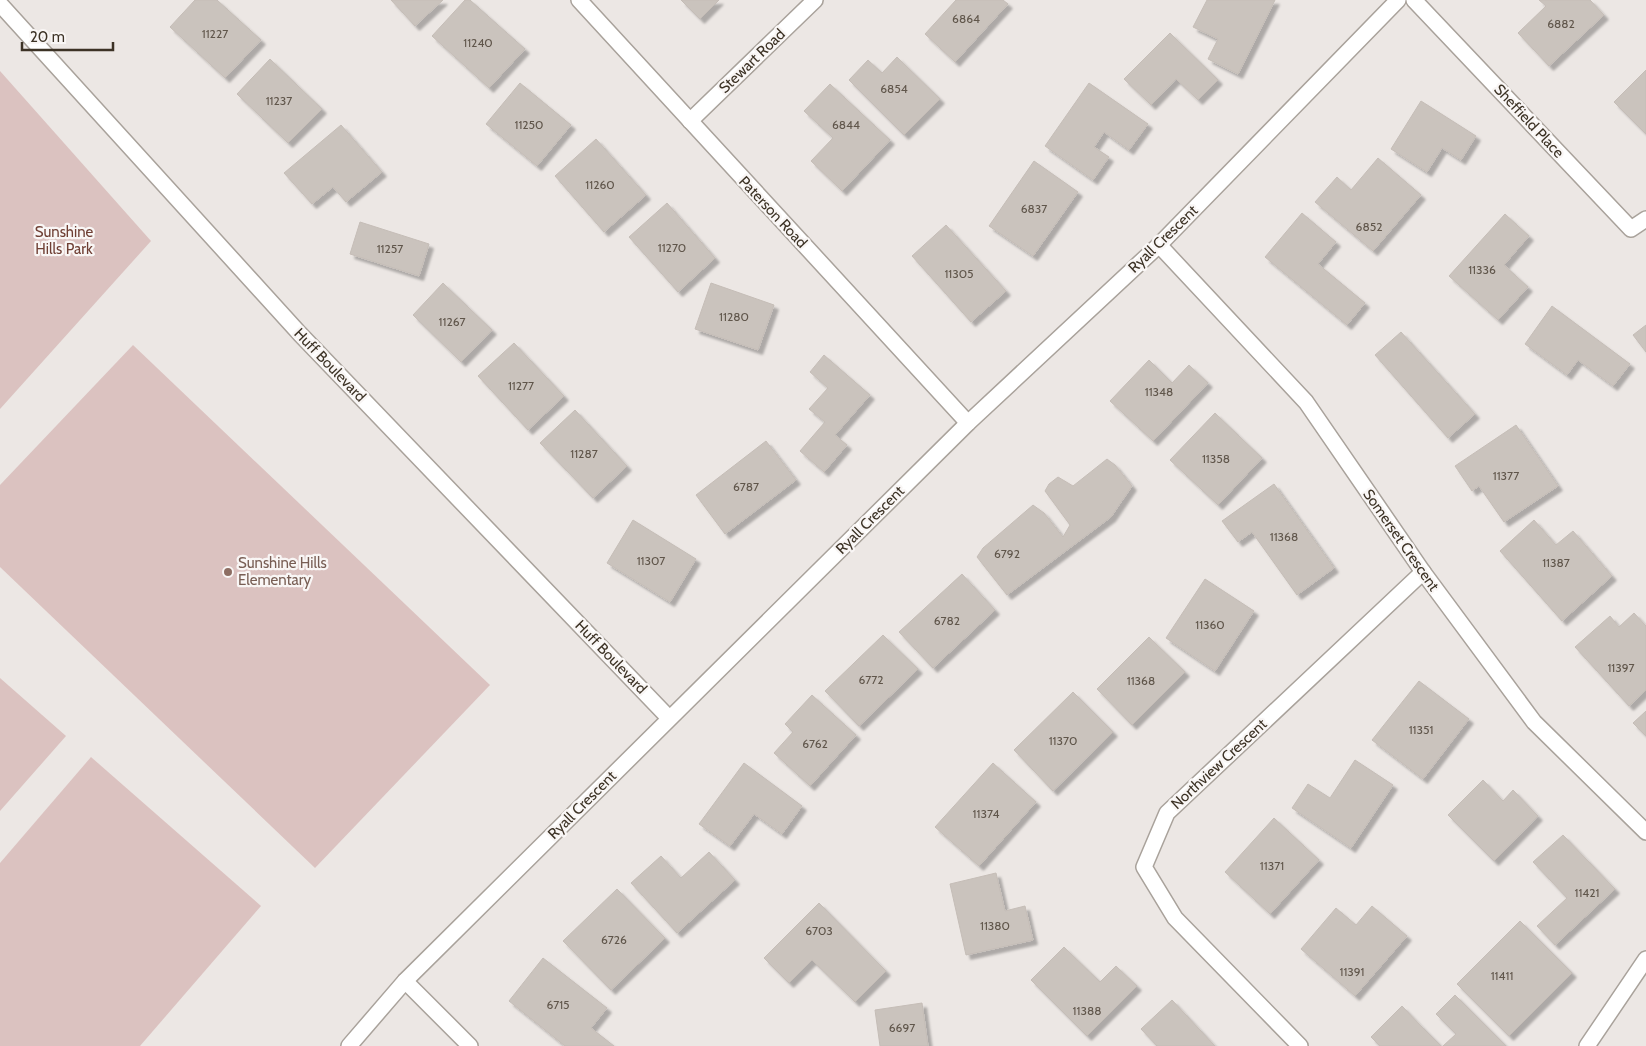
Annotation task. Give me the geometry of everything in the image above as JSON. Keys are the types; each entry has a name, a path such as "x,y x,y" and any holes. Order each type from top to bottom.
{"street":[{"name":"Paterson Road","path":"579,0 968,423"},
{"name":"Stewart Road","path":"690,122 815,0"},
{"name":"Ryall Crescent","path":"349,1046 405,981 968,423 1159,245 1398,0"},
{"name":"Sheffield Place","path":"1414,0 1631,229 1646,219"},
{"name":"Huff Boulevard","path":"0,4 300,334 669,718"},
{"name":"Somerset Crescent","path":"1159,245 1306,402 1423,572 1534,722 1646,832"},
{"name":"Northview Crescent","path":"1300,1046 1175,918 1144,867 1167,813 1423,572"},
{"path":"1587,1046 1646,959"},
{"path":"405,981 470,1046"}],"green space":[{"name":"Sunshine Hills Park","path":"0,71 151,241 0,409"},
{"path":"133,345 490,685 315,868 0,567 0,485"},
{"path":"0,678 66,736 0,811"},
{"path":"91,757 261,906 140,1046 0,1046 0,863"}],"building":[{"path":"195,0 217,0 261,40 225,78 170,27"},
{"path":"391,0 443,0 415,26"},
{"path":"465,0 470,0 525,49 489,88 432,36"},
{"path":"681,0 719,0 700,19"},
{"path":"956,0 1003,0 1008,4 955,62 925,34"},
{"path":"1207,0 1275,0 1238,74 1208,59 1218,39 1193,27"},
{"path":"1539,0 1590,0 1604,15 1549,66 1518,33 1546,6"},
{"path":"1170,33 1218,80 1198,100 1176,79 1151,105 1124,79"},
{"path":"897,57 940,99 904,135 849,80 868,60 882,73"},
{"path":"270,59 322,109 288,143 237,94"},
{"path":"1646,70 1646,134 1614,102"},
{"path":"520,83 571,125 537,166 486,124"},
{"path":"1089,83 1148,124 1129,150 1104,132 1094,147 1109,157 1093,180 1045,146"},
{"path":"830,84 890,140 842,191 811,161 833,138 804,111"},
{"path":"1421,101 1476,136 1461,160 1442,148 1427,172 1391,149"},
{"path":"341,125 382,172 346,202 333,187 312,204 284,173"},
{"path":"596,139 646,195 604,232 555,176"},
{"path":"1378,158 1421,195 1373,251 1315,202 1337,177 1351,190"},
{"path":"1034,161 1078,192 1033,256 989,226"},
{"path":"667,203 715,258 678,292 629,237"},
{"path":"1302,213 1336,242 1318,264 1365,303 1347,325 1265,257"},
{"path":"1505,214 1529,236 1504,265 1528,287 1498,320 1449,276"},
{"path":"360,222 429,244 419,276 350,254"},
{"path":"946,225 1006,291 971,322 912,256"},
{"path":"443,283 492,330 461,362 413,315"},
{"path":"711,283 774,305 758,350 695,329"},
{"path":"1552,306 1630,364 1613,386 1578,360 1567,375 1525,344"},
{"path":"1646,325 1646,352 1633,335"},
{"path":"1401,332 1475,414 1448,438 1375,355"},
{"path":"514,343 564,396 528,430 478,376"},
{"path":"824,355 870,395 835,435 847,445 824,472 800,451 825,422 809,409 828,388 810,372"},
{"path":"1149,360 1172,383 1189,365 1208,383 1153,441 1110,401"},
{"path":"575,410 627,466 593,498 540,443"},
{"path":"1215,413 1262,458 1218,505 1170,460"},
{"path":"1516,425 1558,486 1504,522 1479,486 1472,491 1455,466"},
{"path":"766,441 796,480 725,534 696,495"},
{"path":"1107,459 1115,465 1132,486 1111,517 1007,595 977,557 983,548 1033,505 1044,513 1063,537 1070,525 1045,491 1049,484 1058,477 1073,486"},
{"path":"1274,484 1334,568 1297,595 1252,532 1238,542 1222,521"},
{"path":"633,520 696,559 670,602 607,563"},
{"path":"1534,520 1556,545 1573,531 1612,576 1562,621 1500,551"},
{"path":"962,574 995,610 933,668 899,632"},
{"path":"1205,579 1254,611 1215,671 1166,638"},
{"path":"1634,613 1646,626 1646,690 1629,706 1575,647 1610,616 1619,627"},
{"path":"883,635 918,669 859,726 825,691"},
{"path":"1149,637 1185,672 1132,725 1097,689"},
{"path":"1419,681 1469,719 1423,779 1372,740"},
{"path":"1073,692 1113,732 1053,791 1014,750"},
{"path":"812,695 856,735 810,786 774,753 793,732 785,724"},
{"path":"1646,711 1646,736 1633,723"},
{"path":"1355,760 1393,785 1351,848 1292,808 1308,784 1330,798"},
{"path":"744,763 802,806 782,834 754,814 730,846 699,824"},
{"path":"993,763 1036,802 979,866 935,827"},
{"path":"1483,780 1503,801 1513,790 1538,816 1494,861 1448,815"},
{"path":"1274,818 1319,860 1270,914 1225,872"},
{"path":"1563,835 1615,889 1555,945 1537,926 1567,898 1533,862"},
{"path":"709,852 735,880 677,933 631,883 661,856 681,878"},
{"path":"996,873 1005,911 1025,906 1033,940 966,955 950,884"},
{"path":"617,889 665,938 611,990 563,941"},
{"path":"819,903 886,971 855,1002 812,960 789,983 764,958"},
{"path":"1372,906 1407,936 1355,996 1301,949 1336,908 1356,925"},
{"path":"1520,921 1572,973 1509,1036 1457,984"},
{"path":"1064,947 1100,982 1116,966 1137,986 1087,1036 1031,980"},
{"path":"543,958 607,1008 591,1028 614,1046 565,1046 509,1001"},
{"path":"1455,995 1506,1046 1443,1046 1456,1034 1436,1014"},
{"path":"1172,1000 1215,1046 1157,1046 1141,1029"},
{"path":"922,1003 928,1046 880,1046 875,1010"},
{"path":"1402,1006 1441,1046 1380,1046 1371,1037"}],"place":[{"name":"Sunshine Hills Elementary","path":"228,572"}]}
